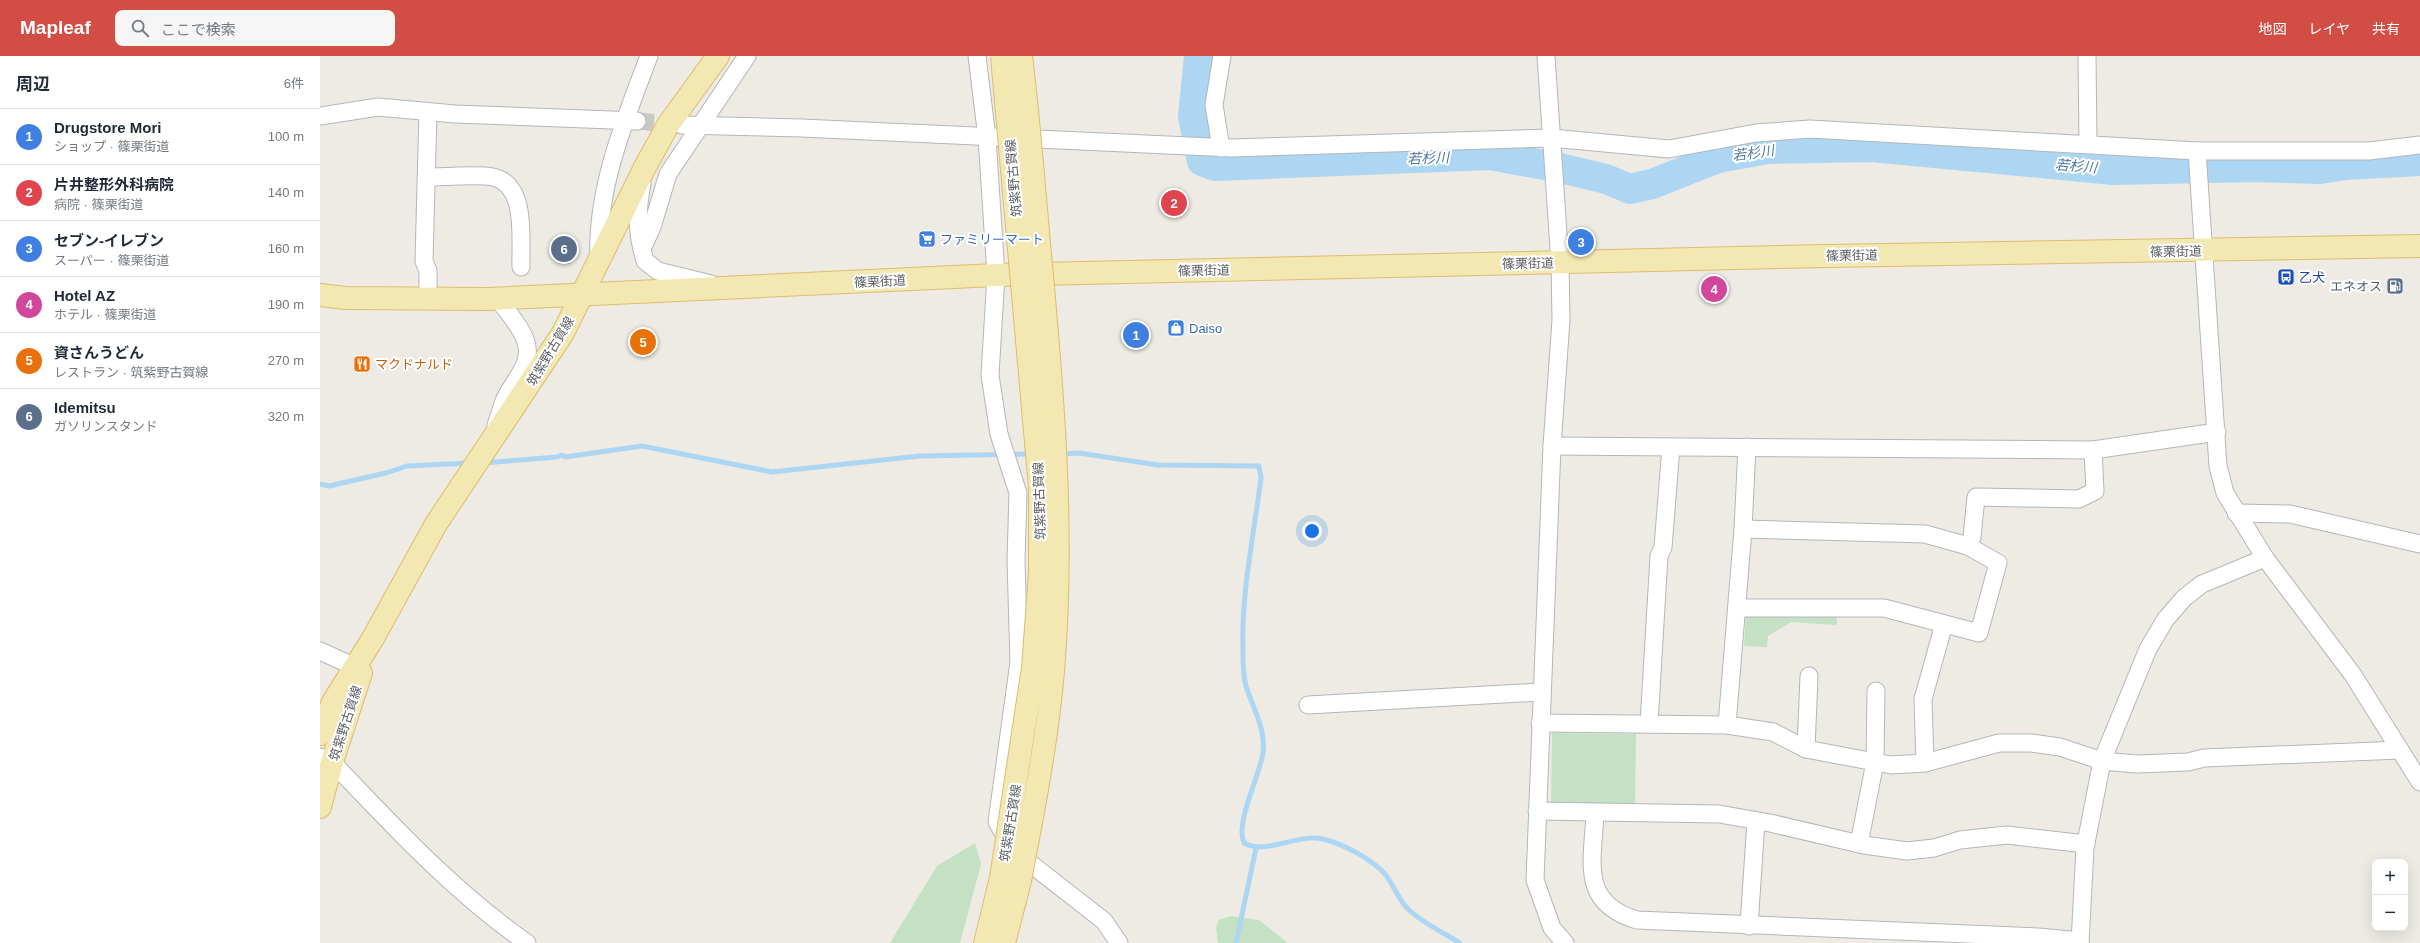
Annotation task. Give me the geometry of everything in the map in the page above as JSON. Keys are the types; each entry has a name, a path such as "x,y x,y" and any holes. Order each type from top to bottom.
{"main road":[{"name":"筑紫野古賀線","path":"320,734 333,702 372,640 436,524 563,333 581,293 645,166 672,118 718,56"},
{"name":"筑紫野古賀線","path":"1002,56 1040,488 1040,573 1033,668 1004,943"},
{"name":"筑紫野古賀線","path":"985,943 1010,880 1043,761 1053,670 1058,488 1055,421 1021,56"},
{"name":"篠栗街道","path":"320,295 345,298 497,298 581,293 654,293 996,275 1827,256 2205,251 2420,246"},
{"name":"筑紫野古賀線","path":"320,807 326,760 372,640"}],"street":[{"path":"599,258 598,230 649,56"},
{"path":"642,249 652,227 668,174 699,127 734,79 747,56"},
{"path":"977,56 987,138 996,275 990,375 999,434 1018,494 1016,560 1019,662 997,822 1014,850 1104,921 1119,943"},
{"path":"1221,148 1214,105 1222,56"},
{"path":"1546,56 1560,263 1561,320 1552,446 1541,692 1535,880 1552,928 1565,943"},
{"path":"2087,56 2088,144"},
{"path":"320,116 378,107 428,112 631,120"},
{"path":"428,112 424,261 428,271 428,299"},
{"path":"682,125 699,127 802,128 1221,148 1551,138 1669,149 1756,133 1810,129 2197,150 2369,151 2420,145"},
{"path":"2197,150 2205,251 2218,466 2225,493 2264,558 2353,675 2420,782"},
{"path":"645,166 637,212 638,233 645,261 658,272 732,288"},
{"path":"426,177 493,177 504,182 516,197 520,220 521,267"},
{"path":"490,444 504,400 522,372 527,358 526,340 516,323 497,298"},
{"path":"1552,446 2093,450 2217,432"},
{"path":"1649,724 1659,556 1663,548 1670,447"},
{"path":"1727,725 1743,529 1747,447"},
{"path":"1968,546 1972,537 1976,497 2079,499 2095,491 2093,450"},
{"path":"2236,512 2290,514 2420,544"},
{"path":"1737,608 1884,608 1979,633 1998,563 1968,546 1925,534 1743,529"},
{"path":"1595,813 1593,879 1597,895 1609,908 1624,916 1637,920 1749,926 2038,937 2080,942 2086,844 2102,761 2148,649 2165,620 2184,598 2202,584 2264,558"},
{"path":"1925,763 1923,698 1944,624"},
{"path":"320,651 355,667"},
{"path":"1806,749 1809,676"},
{"path":"1859,844 1875,762 1876,690"},
{"path":"1308,705 1541,692"},
{"path":"1540,723 1727,725 1773,732 1806,749 1891,765 1925,763 2006,743 2031,743 2060,747 2102,761 2137,764 2181,762 2204,758 2400,750"},
{"path":"326,760 402,836 488,916 527,943"},
{"path":"1537,811 1719,814 1859,844 1907,851 1934,848 1960,840 2006,835 2086,844"},
{"path":"1749,926 1756,821"}],"green space":[{"path":"1836,613 1837,625 1791,622 1768,636 1767,647 1744,646 1746,614"},
{"path":"1552,733 1636,734 1635,807 1551,806"},
{"path":"975,843 981,864 960,943 890,943 937,866"},
{"path":"1231,916 1259,920 1288,943 1218,943 1216,927 1219,920"}],"waterway":[{"name":"若杉川","path":"1199,56 1193,117 1202,161 1215,166 1490,155 1560,168 1606,179 1630,189 1652,184 1718,158 1768,149 1871,147 2113,170 2255,167 2320,169 2346,165 2420,161"},
{"path":"484,463 557,457 562,455 565,457 642,446 772,472 919,456 1032,454"},
{"path":"1060,454 1079,453 1158,465 1259,466 1261,478 1244,607 1243,659 1245,682 1263,735 1263,753 1245,812 1242,834 1244,843 1263,847 1306,838 1317,838 1343,846 1366,858 1379,868 1388,878 1405,906 1415,915 1427,924 1460,943"},
{"path":"320,484 329,486 386,473 407,466 470,463"},
{"path":"1236,943 1256,848"}],"tunnel":[{"path":"637,121 680,125"}],"place":[{"name":"片井整形外科病院","path":"1174,203"},
{"name":"ファミリーマート","path":"927,239"},
{"name":"セブン-イレブン","path":"1581,242"},
{"name":"Idemitsu","path":"564,249"},
{"name":"乙犬","path":"2286,277"},
{"name":"エネオス","path":"2395,286"},
{"name":"Hotel AZ","path":"1714,289"},
{"name":"Daiso","path":"1176,328"},
{"name":"Drugstore Mori","path":"1136,335"},
{"name":"資さんうどん","path":"643,342"},
{"name":"マクドナルド","path":"362,364"}]}
